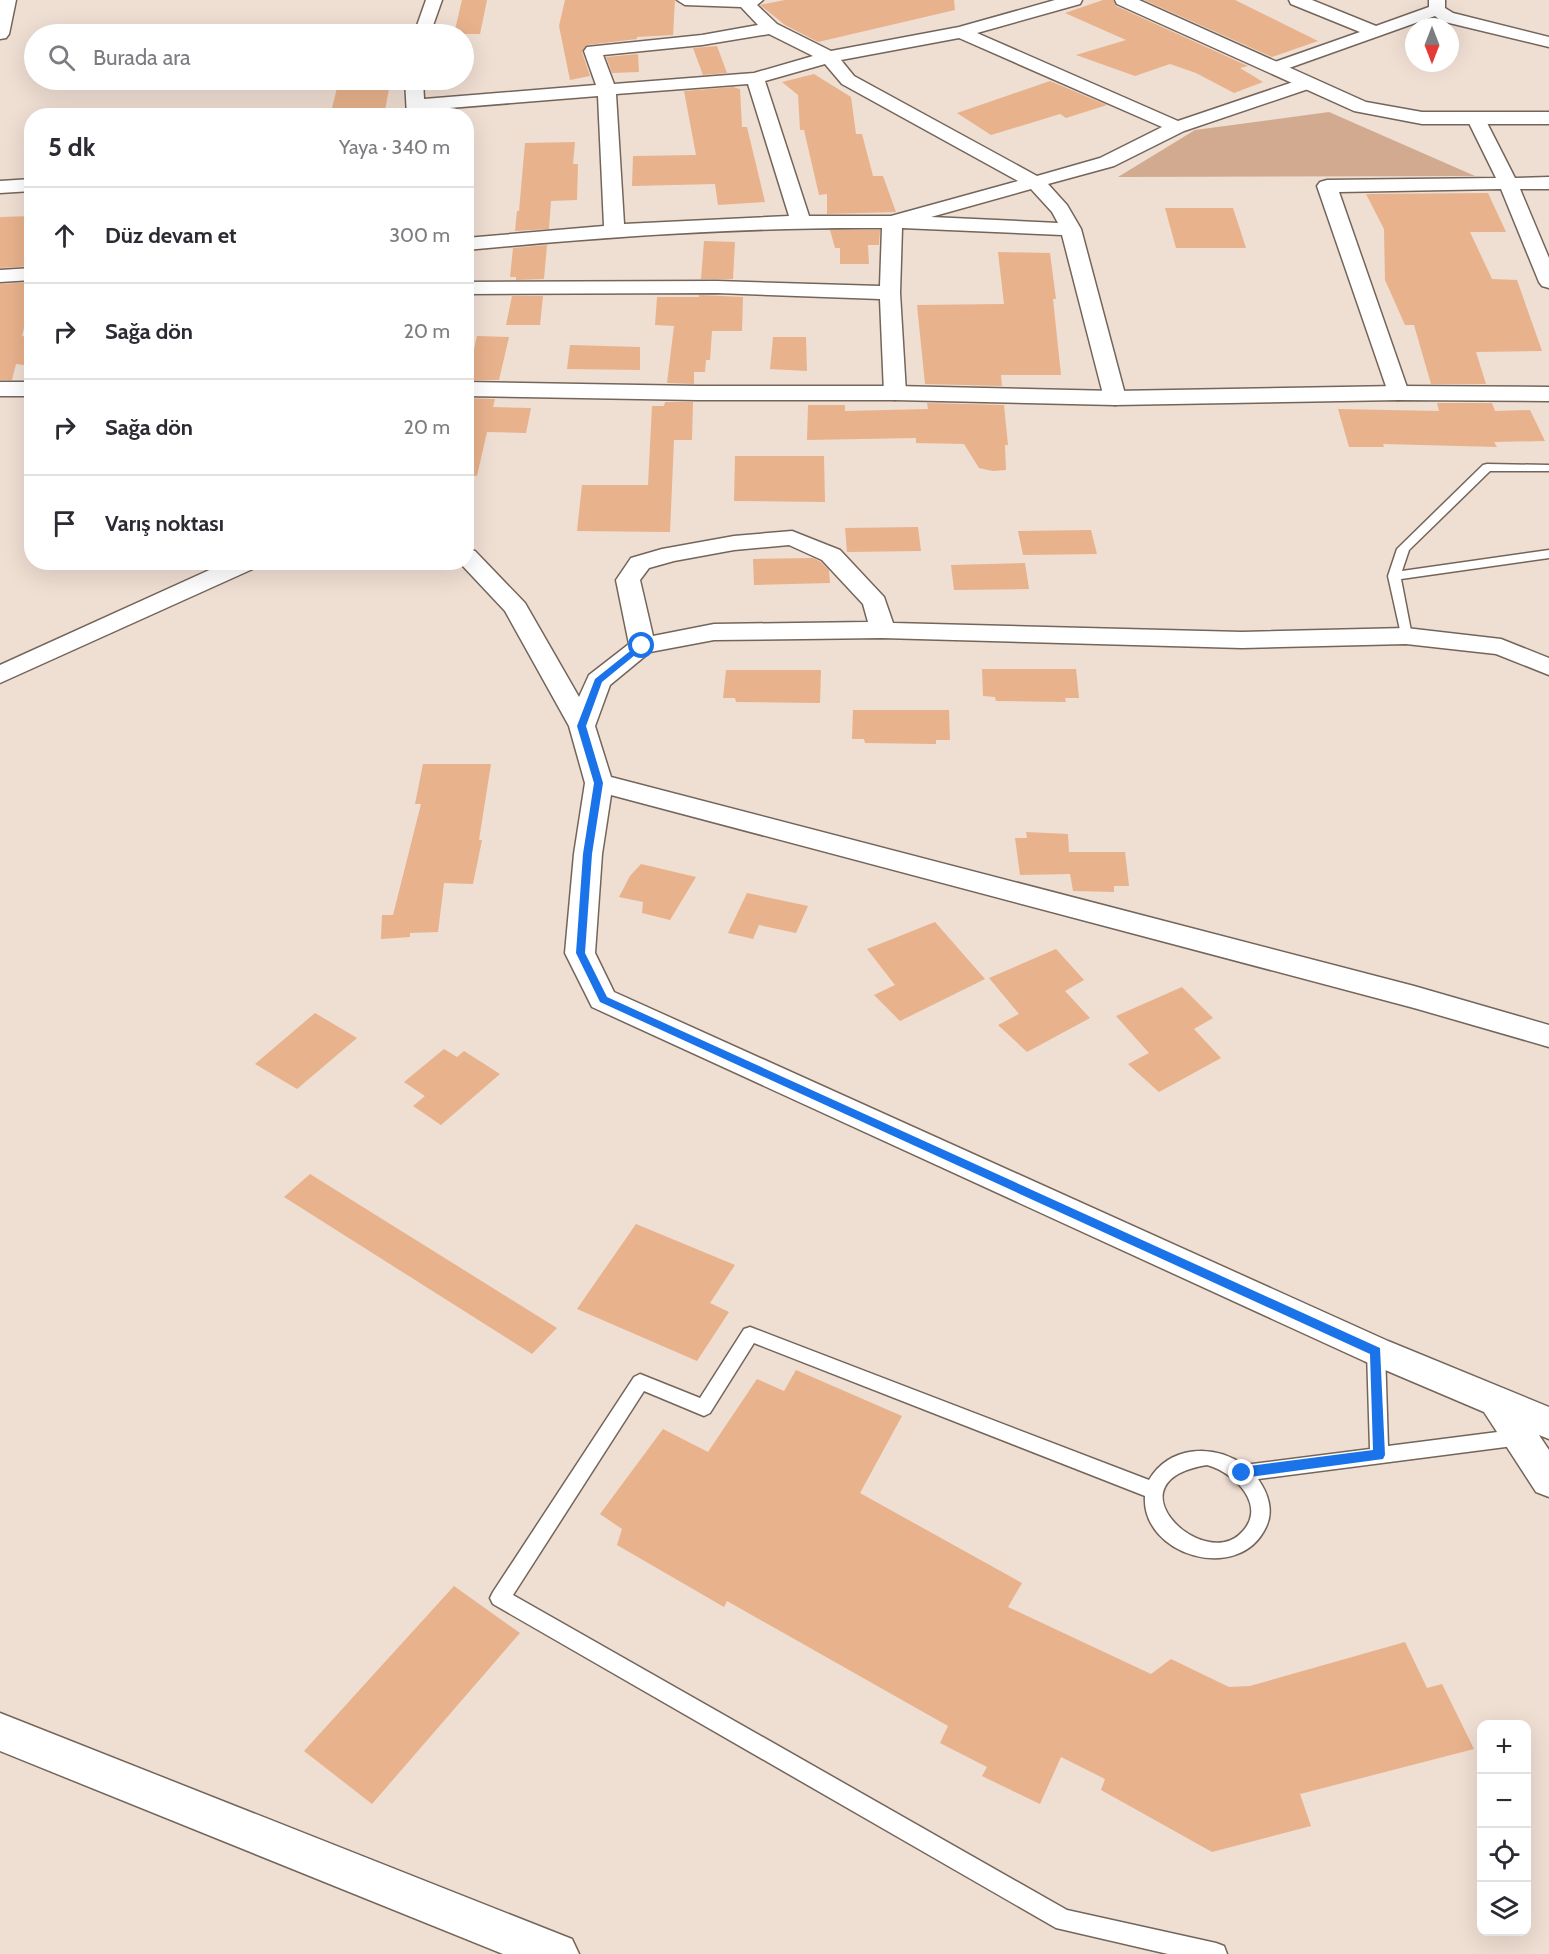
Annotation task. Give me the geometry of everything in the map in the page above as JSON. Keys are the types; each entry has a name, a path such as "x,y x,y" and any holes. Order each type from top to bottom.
{"street":[{"path":"0,34 8,0"},
{"path":"426,24 434,0"},
{"path":"685,0 749,1 751,9 771,28 829,57 848,80 1036,183 1060,209 1071,229 1115,398"},
{"path":"435,108 607,90 755,78 829,57 962,32 1074,0"},
{"path":"1124,0 1361,107 1422,118 1549,118"},
{"path":"1297,0 1376,32"},
{"path":"1275,68 1376,32 1437,5 1454,19 1549,42"},
{"path":"614,230 607,90 593,51 702,40 771,28"},
{"path":"962,32 1177,127"},
{"path":"755,78 801,222"},
{"path":"892,222 1107,162 1177,127 1308,83"},
{"path":"415,90 416,108"},
{"path":"1476,119 1508,183 1549,282"},
{"path":"1398,393 1328,186 1549,183"},
{"path":"0,187 24,186"},
{"path":"474,243 614,230 801,222 892,222 1071,229"},
{"path":"892,222 890,293 895,393"},
{"path":"0,276 24,274"},
{"path":"474,288 717,287 890,293"},
{"path":"0,389 24,389"},
{"path":"474,389 698,393 895,393 1115,398 1398,393 1549,394"},
{"path":"642,646 628,580 640,563 671,554 712,547 792,538 831,555 875,602 882,630"},
{"path":"474,564 516,608 582,726 599,783 588,854 580,953 603,999 1376,1352 1498,1404 1535,1430 1549,1481"},
{"path":"0,675 230,570"},
{"path":"582,726 598,681 642,646 714,632 882,630 1242,640 1406,636 1501,647 1549,667"},
{"path":"599,783 1414,997 1549,1036"},
{"path":"0,1732 557,1954"}],"lane":[{"path":"1406,636 1394,576 1403,549 1487,467 1549,468"},
{"path":"1394,576 1549,554"},
{"path":"1153,1491 750,1334 704,1408 640,1382 500,1599 1064,1920 1216,1954"},
{"path":"1376,1352 1379,1455"},
{"path":"1242,1473 1379,1455 1535,1430"},
{"path":"1207,1457 1226,1462 1242,1473 1257,1491 1262,1513 1255,1533 1238,1547 1215,1552 1190,1547 1169,1533 1156,1513 1153,1491 1159,1476 1172,1464 1188,1458 1207,1457"}],"shaded area":[{"path":"1329,112 1475,176 1118,177 1195,130"}],"building":[{"path":"462,0 487,0 480,34 474,34 474,24 456,24"},
{"path":"565,0 675,0 673,35 637,37 637,39 587,45 582,52 590,76 570,80 559,26"},
{"path":"785,0 954,0 955,10 818,42 785,25 760,5"},
{"path":"1103,0 1113,0 1116,6 1248,66 1240,68 1263,82 1234,93 1196,73 1170,64 1135,76 1076,55 1126,40 1065,13"},
{"path":"1144,0 1235,0 1318,41 1272,57"},
{"path":"717,46 727,73 703,75 693,48"},
{"path":"638,54 639,72 612,73 606,57"},
{"path":"814,74 851,97 856,134 862,134 873,176 883,176 896,212 827,214 827,194 819,195 804,130 800,130 798,95 782,82"},
{"path":"1050,81 1107,105 1066,118 1060,114 991,135 957,113"},
{"path":"733,87 740,89 742,127 747,127 765,202 718,205 715,184 632,186 633,156 696,155 684,91"},
{"path":"336,90 389,90 385,108 332,108"},
{"path":"575,142 573,164 578,164 577,200 551,201 549,229 515,231 525,143"},
{"path":"1488,193 1506,232 1470,232 1492,279 1517,280 1542,351 1476,352 1486,384 1431,384 1414,325 1405,325 1385,280 1384,229 1366,194"},
{"path":"1165,208 1233,208 1246,248 1176,248"},
{"path":"24,216 24,266 0,268 0,217"},
{"path":"830,230 880,230 879,245 868,245 869,264 840,264 840,248 835,248"},
{"path":"704,241 735,242 733,279 701,279"},
{"path":"547,245 544,279 516,280 516,277 510,277 513,248"},
{"path":"998,252 1050,253 1056,299 1053,299 1061,375 1001,375 1002,386 925,384 917,305 1004,304"},
{"path":"24,282 22,336 24,336 24,365 16,364 12,380 0,380 0,284"},
{"path":"699,295 743,297 742,331 712,331 710,360 706,360 705,372 694,372 694,384 667,383 674,326 655,325 657,297 699,297"},
{"path":"512,296 543,296 540,325 506,325"},
{"path":"477,336 509,337 499,380 474,380 474,349"},
{"path":"773,337 806,337 807,371 770,369"},
{"path":"570,345 640,347 640,370 567,369"},
{"path":"474,398 495,399 493,407 531,408 526,433 487,432 477,476 474,476"},
{"path":"665,402 693,402 692,440 674,440 670,532 577,531 582,485 648,485 652,406 664,406"},
{"path":"927,403 1004,405 1008,445 1005,445 1006,470 993,471 979,468 964,444 916,443 916,438 807,440 808,405 845,405 845,411 928,409"},
{"path":"1437,403 1492,403 1495,411 1530,410 1545,441 1494,442 1497,447 1383,444 1384,447 1349,447 1338,409 1439,411"},
{"path":"735,456 824,456 825,502 734,501"},
{"path":"918,527 921,551 847,552 845,528"},
{"path":"1091,530 1097,554 1023,555 1018,531"},
{"path":"813,558 829,570 830,583 754,585 753,559"},
{"path":"1025,563 1029,589 954,590 951,565"},
{"path":"982,669 1076,669 1079,698 1065,698 1066,702 996,701 995,697 983,696"},
{"path":"726,670 821,670 820,703 736,702 735,698 723,698"},
{"path":"853,710 949,710 950,740 936,740 936,744 865,743 864,739 852,739"},
{"path":"423,764 491,764 479,840 482,840 473,884 444,883 438,932 410,933 410,937 381,939 382,915 393,915 421,804 415,804"},
{"path":"1026,832 1068,834 1069,852 1125,852 1129,886 1114,886 1114,892 1073,891 1070,874 1020,875 1015,838 1027,838"},
{"path":"641,864 696,877 670,920 642,913 643,902 619,897 630,876"},
{"path":"747,893 808,906 796,933 759,925 753,939 728,933"},
{"path":"935,922 985,979 900,1021 874,995 895,985 867,949"},
{"path":"1056,949 1084,980 1065,991 1090,1018 1027,1052 998,1025 1019,1014 989,978"},
{"path":"1182,987 1213,1018 1194,1029 1221,1058 1159,1092 1128,1064 1149,1053 1116,1016"},
{"path":"315,1013 357,1038 297,1089 255,1064"},
{"path":"444,1049 457,1057 464,1051 500,1074 441,1125 413,1106 425,1096 404,1082"},
{"path":"310,1174 557,1328 532,1354 284,1197"},
{"path":"636,1224 735,1265 710,1303 729,1312 697,1361 577,1309"},
{"path":"796,1370 902,1416 860,1493 1022,1583 1008,1607 1151,1674 1171,1659 1229,1687 1250,1686 1405,1642 1427,1688 1442,1684 1474,1749 1300,1794 1311,1826 1212,1852 1101,1790 1105,1779 1061,1757 1040,1804 982,1776 987,1767 940,1743 948,1726 727,1601 724,1607 617,1545 622,1529 600,1514 663,1429 708,1452 757,1379 784,1391"},
{"path":"454,1586 520,1633 372,1804 304,1751"}],"route":[{"path":"642,646 598,681 582,726 599,783 588,854 580,953 603,999 1376,1352 1379,1455 1242,1473"}]}
